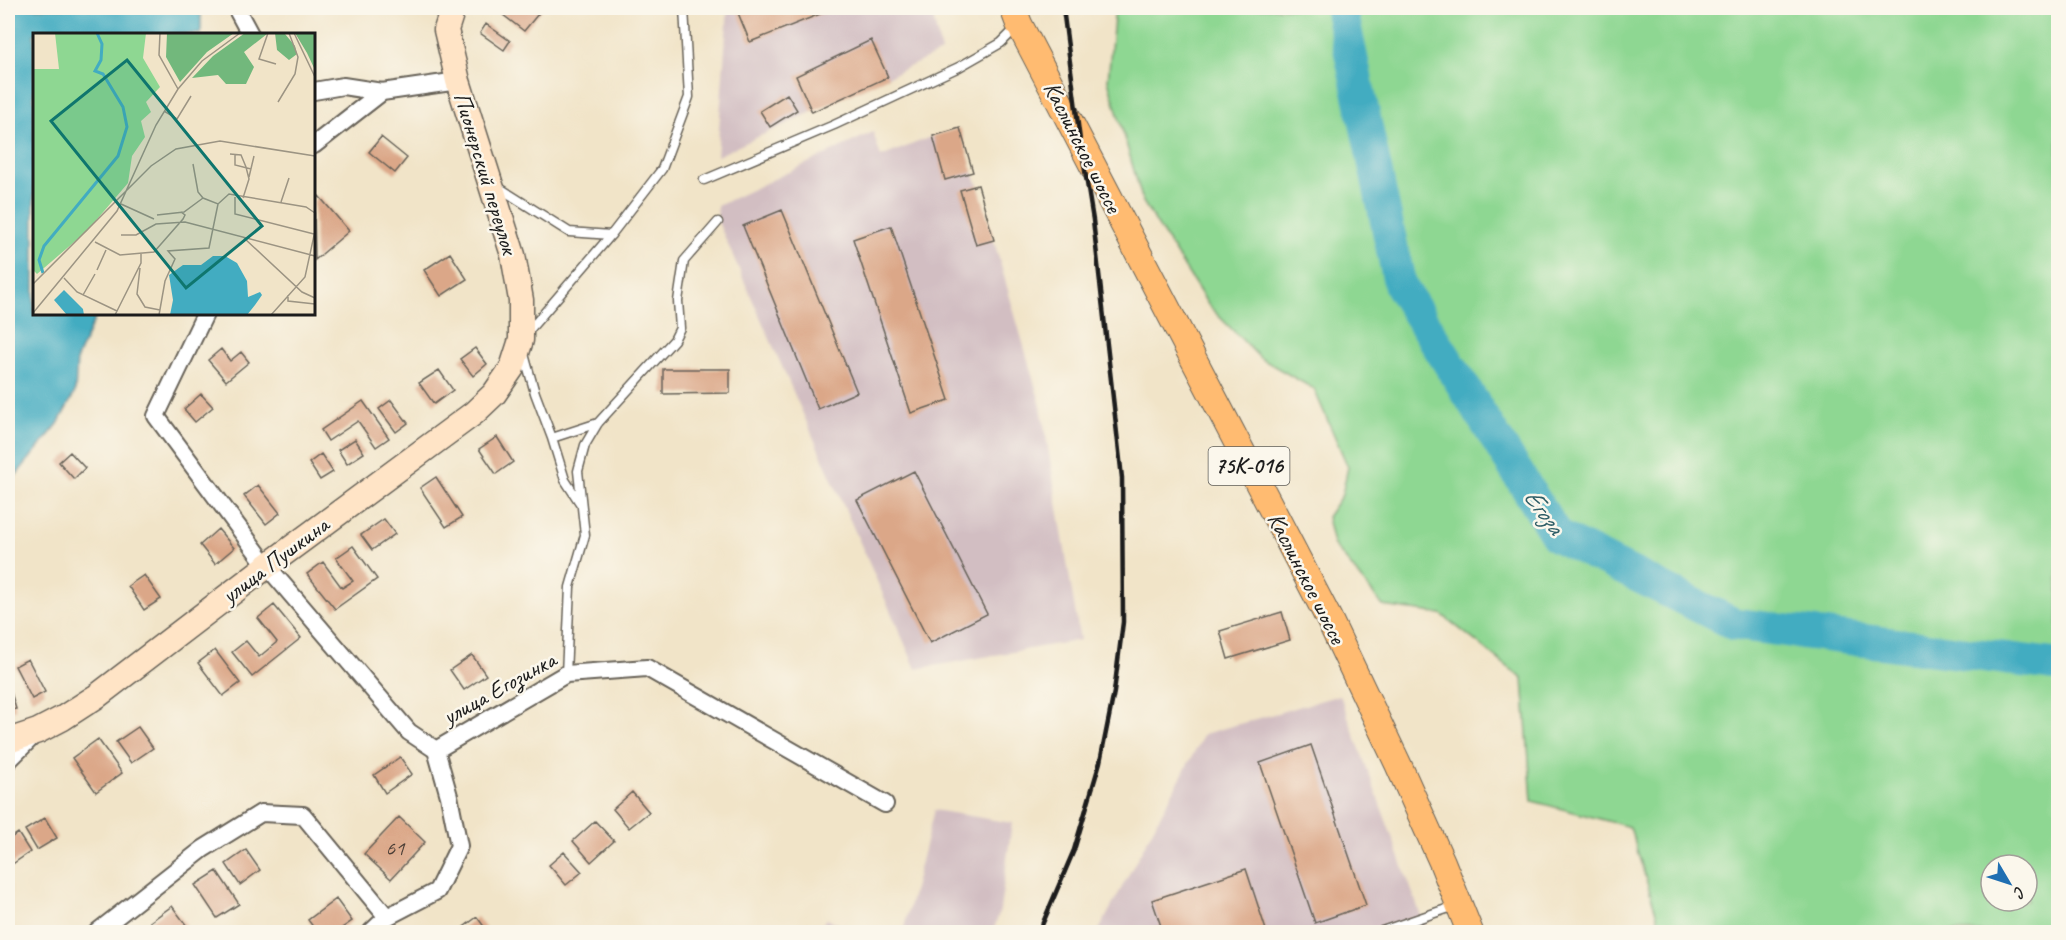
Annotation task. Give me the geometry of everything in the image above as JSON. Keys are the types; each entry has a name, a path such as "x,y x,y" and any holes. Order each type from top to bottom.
{"main road":[{"name":"Каслинское шоссе","path":"1016,16 1329,620 1398,764 1460,904 1470,933"}],"street":[{"path":"236,8 249,33"},
{"name":"Пионерский переулок","path":"453,8 446,30 458,81 513,255 521,300 521,340"},
{"path":"315,92 343,86 382,92 458,81"},
{"path":"315,144 382,92"},
{"path":"205,315 156,416 267,566 409,732 435,750"},
{"name":"улица Пушкина","path":"8,761 38,731 97,696 267,566 474,413 494,394 512,368 521,340"},
{"name":"улица Егозинка","path":"371,933 387,917 437,891 459,846 449,796 435,750 566,674 647,668 885,804"},
{"path":"8,741 38,731"},
{"path":"97,933 203,849 261,813 303,815 387,917"}],"lane":[{"path":"582,506 565,480 535,393 521,340 611,235 662,169 689,97 684,8"},
{"path":"704,180 834,125 959,67 1001,43 1016,16"},
{"path":"489,181 569,232 611,235"},
{"path":"566,674 570,586 585,534 579,471 585,445 598,423 674,340 680,328 678,301 684,261 718,222"},
{"path":"552,438 598,423"},
{"path":"1380,933 1460,904"}],"shaded area":[{"path":"728,8 931,8 941,52 717,156"},
{"path":"960,128 1041,406 1080,640 916,669 718,222 717,206 873,132 881,157"},
{"path":"1340,695 1427,932 1098,932 1204,734"},
{"path":"934,810 1012,823 1000,910 993,932 903,932"},
{"path":"827,919 857,932 814,932"}],"green space":[{"path":"1115,8 2058,8 2058,932 1662,932 1630,827 1532,801 1523,679 1441,614 1383,606 1333,544 1327,517 1342,495 1348,467 1314,389 1260,358 1209,306 1143,202 1108,80"}],"water":[{"path":"8,8 201,8 201,33 33,33 33,315 95,315 95,318 77,358 75,392 58,424 8,485"}],"building":[{"path":"494,8 543,8 524,31"},
{"path":"736,8 835,8 750,42"},
{"path":"486,24 510,41 504,50 480,33"},
{"path":"871,40 888,77 812,112 796,76"},
{"path":"787,94 797,110 770,127 760,111"},
{"path":"960,128 973,172 945,180 933,136"},
{"path":"381,137 407,158 395,173 369,152"},
{"path":"978,185 994,240 976,245 960,190"},
{"path":"319,196 349,231 315,260 315,200"},
{"path":"782,210 857,392 818,409 743,226"},
{"path":"891,226 949,400 911,413 853,239"},
{"path":"450,253 467,279 441,296 424,270"},
{"path":"475,348 487,364 473,376 460,359"},
{"path":"221,349 230,361 241,352 249,362 226,381 208,360"},
{"path":"663,369 730,369 730,393 663,394"},
{"path":"439,370 453,390 434,404 419,383"},
{"path":"201,394 213,407 195,422 184,409"},
{"path":"391,400 408,423 396,432 379,409"},
{"path":"363,401 389,438 376,447 358,421 328,441 321,430"},
{"path":"497,437 513,462 496,474 479,449"},
{"path":"355,439 364,453 347,464 338,450"},
{"path":"70,452 85,468 74,479 59,462"},
{"path":"321,454 333,472 320,480 309,463"},
{"path":"914,471 987,614 930,643 857,500"},
{"path":"436,477 462,517 446,527 420,488"},
{"path":"258,485 280,513 266,524 244,496"},
{"path":"384,519 395,534 372,550 361,535"},
{"path":"218,529 234,548 215,564 200,545"},
{"path":"353,546 377,579 335,609 307,574 323,562 342,588 353,581 336,558"},
{"path":"144,575 161,599 144,610 128,586"},
{"path":"274,605 301,638 252,677 232,652 246,641 259,657 277,642 258,618"},
{"path":"1282,612 1290,640 1228,659 1220,631"},
{"path":"215,650 240,683 223,696 198,663"},
{"path":"472,655 486,675 464,690 450,670"},
{"path":"28,659 45,692 32,699 15,666"},
{"path":"8,682 16,709 8,711"},
{"path":"138,727 153,748 131,763 116,742"},
{"path":"98,739 122,773 96,792 72,758"},
{"path":"1311,745 1366,905 1315,923 1260,763"},
{"path":"400,757 412,774 385,793 374,775"},
{"path":"632,792 649,812 629,828 613,809"},
{"path":"399,817 425,842 391,879 364,854"},
{"path":"45,818 57,838 37,850 25,830"},
{"path":"595,821 614,841 591,862 573,841"},
{"path":"18,833 30,852 11,865 8,860 8,840"},
{"path":"246,850 260,870 240,885 226,864"},
{"path":"564,852 582,872 566,885 549,865"},
{"path":"1246,869 1266,930 1260,932 1163,932 1152,900"},
{"path":"217,871 239,904 217,918 195,885"},
{"path":"336,899 352,921 336,932 317,932 308,920"},
{"path":"172,906 187,926 179,932 157,932 150,922"},
{"path":"477,917 488,932 457,932"}],"waterway":[{"name":"Егоза","path":"1341,8 1400,285 1557,536 1734,624 2058,665"}],"railway":[{"path":"1039,932 1074,850 1100,762 1114,692 1123,622 1122,478 1093,220 1063,8"}]}
